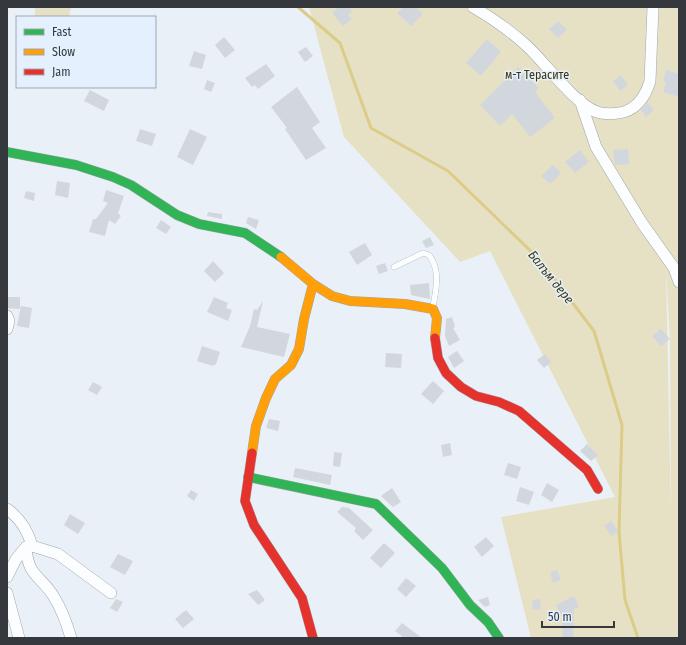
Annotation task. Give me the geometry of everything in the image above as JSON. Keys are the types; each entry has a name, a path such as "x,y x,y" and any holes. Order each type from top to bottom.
{"street":[{"path":"473,7 527,46 580,100 597,112 611,114 627,111 642,100 647,91 650,81 653,7"},
{"path":"580,100 596,147 642,223 674,268 679,282"},
{"path":"7,152 76,165 113,177 131,185 161,206 184,218 199,224 245,233 291,264 313,284 332,296 350,301 405,304 433,309 437,318 435,336 438,358 446,373 461,387 476,396 499,402 519,411 587,470 598,489"},
{"path":"313,284 304,319 299,348 291,365 276,379 266,398 258,419 245,501 254,525 302,598 313,638"},
{"path":"7,316 9,321 7,328"},
{"path":"248,477 376,504 442,568 470,605 488,622 499,638"},
{"path":"7,509 22,524 29,536 27,560 35,576 53,595 64,614 71,638"},
{"path":"7,577 16,559 29,547"},
{"path":"29,547 58,554 111,593"},
{"path":"7,593 19,638"}],"lane":[{"path":"394,267 423,254 429,255 434,262 437,272 433,309"}],"green space":[{"path":"35,7 71,7 69,16 35,16"},
{"name":"м-т Терасите","path":"309,7 679,7 679,638 531,638 501,517 615,497 490,251 460,262 344,137","holes":["666,270 670,339 671,516"]}],"building":[{"path":"339,7 349,7 352,11 348,15 352,19 343,26 332,13"},
{"path":"403,7 416,7 423,14 411,26 397,13"},
{"path":"558,21 567,30 558,38 549,29"},
{"path":"224,37 235,50 225,58 215,45"},
{"path":"487,39 501,52 481,76 466,63"},
{"path":"306,47 313,56 305,62 298,52"},
{"path":"194,51 206,55 202,69 189,66"},
{"path":"266,64 275,76 258,89 255,85 252,87 245,78"},
{"path":"518,67 539,88 535,92 555,118 530,137 512,114 500,126 480,105"},
{"path":"666,70 679,74 677,85 679,85 679,97 663,92 666,82 663,81"},
{"path":"621,75 628,85 620,91 613,81"},
{"path":"207,80 215,83 211,92 204,89"},
{"path":"297,87 320,122 312,128 326,148 306,160 285,129 287,128 271,107"},
{"path":"90,90 109,100 104,111 84,101"},
{"path":"648,103 654,110 646,117 641,110"},
{"path":"140,129 156,134 152,146 136,141"},
{"path":"190,129 207,137 193,165 177,157"},
{"path":"628,149 629,164 615,165 613,150"},
{"path":"580,150 589,162 575,173 565,162"},
{"path":"553,165 561,173 550,184 541,176"},
{"path":"57,181 70,183 68,198 55,195"},
{"path":"106,190 124,196 118,213 121,216 115,224 109,220 105,236 89,232 93,219 96,219 108,203 103,201"},
{"path":"26,191 35,193 34,201 24,198"},
{"path":"208,212 222,214 222,219 207,216"},
{"path":"248,217 259,220 256,229 246,223"},
{"path":"161,220 171,227 166,234 156,228"},
{"path":"430,237 434,245 426,248 422,241"},
{"path":"365,243 372,255 357,265 349,252"},
{"path":"213,261 224,273 215,282 204,271"},
{"path":"385,263 388,271 379,274 376,266"},
{"path":"429,283 430,299 411,295 410,285"},
{"path":"8,297 20,297 20,309 7,308"},
{"path":"214,297 228,303 226,308 232,310 228,321 207,312"},
{"path":"263,301 257,327 290,334 284,357 241,347 250,326 254,309 257,310"},
{"path":"21,306 32,308 29,328 17,326"},
{"path":"452,317 455,327 453,328 460,340 449,346 445,336 446,319"},
{"path":"661,329 670,339 661,346 652,336"},
{"path":"202,346 220,352 216,364 213,366 197,361"},
{"path":"457,351 464,361 454,368 448,357"},
{"path":"386,353 402,354 401,368 385,367"},
{"path":"545,354 551,362 544,368 537,360"},
{"path":"433,381 444,391 433,404 421,394"},
{"path":"93,382 102,387 97,395 88,390"},
{"path":"269,419 280,421 278,431 266,428"},
{"path":"450,443 452,455 443,457 441,445"},
{"path":"587,444 598,455 591,461 580,451"},
{"path":"334,452 342,453 340,467 333,466"},
{"path":"508,463 521,467 517,479 504,475"},
{"path":"295,468 332,475 330,485 293,477"},
{"path":"547,483 559,490 552,502 541,495"},
{"path":"520,487 534,492 529,505 516,501"},
{"path":"392,488 401,502 393,507 381,496"},
{"path":"191,490 198,494 194,501 187,496"},
{"path":"342,507 349,508 373,530 363,540 354,531 356,528 337,512"},
{"path":"70,514 85,523 78,534 64,525"},
{"path":"611,521 618,531 611,536 604,526"},
{"path":"486,537 494,546 482,557 474,547"},
{"path":"384,543 395,553 381,568 370,558"},
{"path":"118,554 133,561 125,575 110,567"},
{"path":"557,570 561,580 553,583 550,573"},
{"path":"406,578 416,586 406,597 397,589"},
{"path":"257,590 265,600 258,605 248,594"},
{"path":"574,596 579,607 574,609 573,638 562,638 563,619 556,605"},
{"path":"488,597 490,605 485,607 478,600"},
{"path":"116,599 123,602 117,612 110,608"},
{"path":"540,599 541,609 533,610 532,600"},
{"path":"186,610 194,619 183,628 175,619"},
{"path":"402,623 422,638 404,638 395,631"}],"waterway":[{"name":"Балъм дере","path":"298,7 340,43 371,128 448,171 540,260 594,331 622,425 619,532 625,600 638,638"}],"traffic: fast":[{"path":"7,152 76,165 113,177 131,185 177,215 199,224 245,233 281,257"},
{"path":"248,477 376,504 442,568 470,605 488,622 499,638"}],"traffic: slow":[{"path":"281,257 313,284 332,296 350,301 405,304 433,309 437,318 435,338"},
{"path":"252,453 256,426 266,398 275,379 291,365 299,349 304,319 313,284"}],"traffic: jam":[{"path":"435,338 438,358 446,373 461,387 476,396 499,402 519,411 587,470 598,489"},
{"path":"252,453 245,501 254,525 302,598 313,638"}]}
